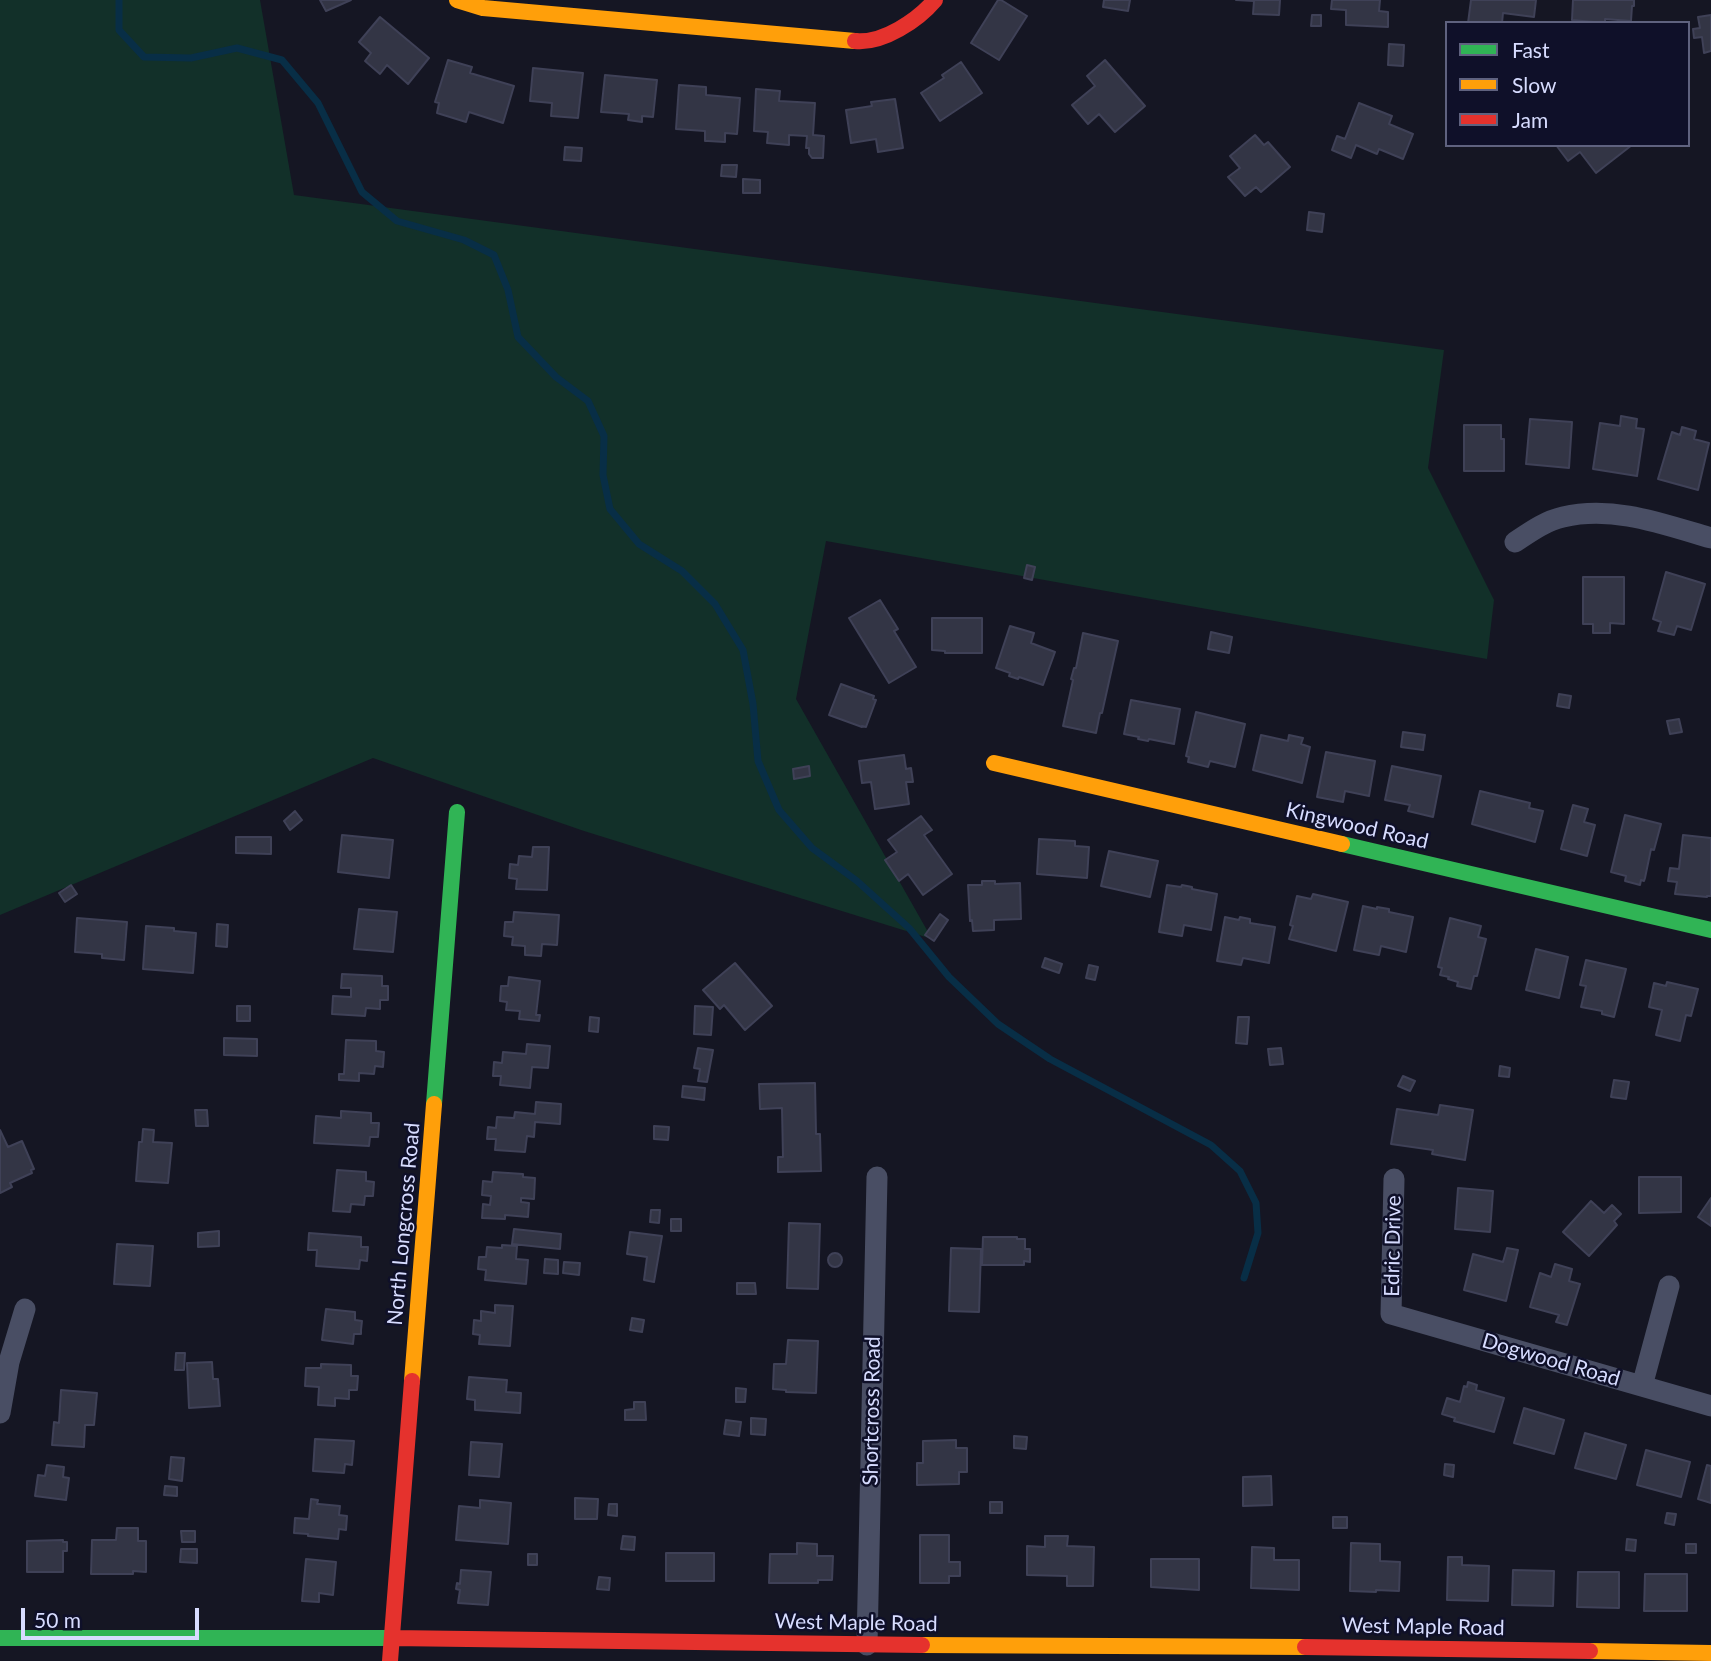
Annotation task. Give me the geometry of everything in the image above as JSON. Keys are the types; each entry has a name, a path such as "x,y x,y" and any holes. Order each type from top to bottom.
{"street":[{"path":"457,0 483,8 864,42 892,33 915,20 935,0"},
{"path":"1515,542 1535,528 1562,517 1591,514 1617,514 1646,519 1711,538"},
{"name":"Kingwood Road","path":"993,763 1711,930"},
{"name":"North Longcross Road","path":"390,1661 457,812"},
{"name":"Shortcross Road","path":"867,1645 877,1177"},
{"name":"Edric Drive","path":"1391,1314 1394,1179"},
{"path":"1642,1386 1669,1286"},
{"path":"0,1413 9,1362 25,1309"},
{"name":"Dogwood Road","path":"1391,1314 1711,1406"},
{"name":"West Maple Road","path":"0,1638 392,1638 1711,1653"}],"green space":[{"path":"0,0 260,0 294,195 1444,350 1428,468 1494,600 1487,659 826,541 796,699 932,939 584,831 373,758 0,915"}],"building":[{"path":"320,0 351,0 326,11"},
{"path":"998,0 1027,16 999,60 971,43"},
{"path":"1104,0 1130,0 1128,11 1103,7"},
{"path":"1236,0 1280,0 1279,15 1253,14 1254,1"},
{"path":"1332,0 1380,0 1379,11 1388,12 1388,27 1346,25 1346,10 1331,9"},
{"path":"1471,0 1536,0 1534,17 1503,13 1502,21 1468,21"},
{"path":"1573,0 1634,0 1631,21 1572,20"},
{"path":"1312,15 1321,15 1321,26 1311,26"},
{"path":"1711,15 1711,51 1704,53 1702,37 1694,38 1693,29 1700,28 1698,17"},
{"path":"380,17 429,58 408,84 387,65 380,74 365,61 371,53 359,42"},
{"path":"1389,44 1404,45 1403,66 1388,65"},
{"path":"448,60 472,67 470,73 514,86 503,123 469,112 466,122 437,113 439,103 435,102"},
{"path":"1105,60 1145,106 1115,132 1099,114 1088,124 1072,105 1095,86 1087,76"},
{"path":"961,62 982,93 940,121 921,93 944,78 942,75"},
{"path":"533,68 583,73 578,118 551,116 552,103 530,101"},
{"path":"605,75 657,80 653,117 642,116 642,122 628,120 629,114 601,112"},
{"path":"679,85 706,87 706,95 740,98 737,134 725,133 725,142 705,141 705,131 676,129"},
{"path":"756,89 780,91 779,101 815,103 813,135 824,136 823,158 812,158 809,154 809,148 806,148 807,136 789,135 789,145 767,143 768,132 754,131"},
{"path":"895,99 903,148 878,152 876,139 851,143 846,110 872,106 871,102"},
{"path":"1359,103 1392,116 1389,124 1413,134 1403,159 1379,149 1377,154 1356,145 1351,158 1332,150 1337,136 1345,139"},
{"path":"1255,135 1264,145 1268,142 1290,167 1261,192 1256,187 1245,196 1228,177 1240,168 1230,156"},
{"path":"565,147 582,148 581,161 564,160"},
{"path":"1558,147 1629,147 1596,173 1580,152 1568,161"},
{"path":"722,165 737,165 736,177 721,176"},
{"path":"743,179 760,180 760,193 743,193"},
{"path":"1309,212 1324,214 1322,232 1307,230"},
{"path":"1621,416 1637,419 1636,428 1644,429 1637,476 1593,469 1600,423 1620,426"},
{"path":"1530,419 1572,422 1569,468 1526,464"},
{"path":"1464,425 1501,425 1504,471 1464,471"},
{"path":"1682,427 1696,431 1694,439 1709,443 1698,490 1658,479 1672,432 1680,435"},
{"path":"1027,565 1035,567 1032,580 1024,578"},
{"path":"1666,572 1705,584 1691,630 1677,626 1674,635 1658,631 1661,622 1653,619"},
{"path":"1583,577 1624,577 1624,624 1610,623 1610,633 1593,633 1593,624 1583,624"},
{"path":"880,600 898,629 894,631 916,667 889,683 849,618"},
{"path":"932,618 982,618 982,653 945,653 932,650"},
{"path":"1010,626 1034,633 1031,643 1055,652 1043,685 1009,676 1010,673 996,668"},
{"path":"1211,632 1232,637 1229,653 1208,649"},
{"path":"1083,633 1118,641 1096,733 1063,726"},
{"path":"841,684 874,696 873,699 876,700 866,727 829,715"},
{"path":"1559,694 1571,696 1569,708 1557,706"},
{"path":"1131,700 1180,709 1174,744 1138,739 1139,737 1124,734"},
{"path":"1196,712 1245,724 1235,767 1210,761 1208,767 1188,762 1189,757 1186,756"},
{"path":"1679,719 1682,732 1670,734 1667,721"},
{"path":"1403,732 1425,735 1423,750 1401,747"},
{"path":"1261,735 1288,741 1289,735 1303,738 1301,744 1310,747 1302,783 1253,770"},
{"path":"1326,752 1375,761 1369,796 1345,791 1343,802 1317,797"},
{"path":"904,755 906,769 911,768 913,782 906,782 909,804 875,809 871,782 862,783 859,761"},
{"path":"809,766 810,776 794,779 793,769"},
{"path":"1392,766 1441,776 1433,817 1408,811 1410,805 1385,800"},
{"path":"1480,791 1530,803 1529,808 1543,811 1535,842 1472,824"},
{"path":"1573,805 1588,809 1584,822 1595,825 1587,856 1561,849"},
{"path":"295,811 302,820 290,830 284,821"},
{"path":"1625,815 1661,824 1654,850 1651,849 1644,881 1641,880 1640,885 1625,881 1626,876 1611,872"},
{"path":"921,816 932,830 924,835 952,874 923,895 908,874 899,881 885,860 897,852 888,840"},
{"path":"342,835 393,840 389,878 338,872"},
{"path":"1683,835 1711,838 1711,896 1675,894 1677,882 1668,881 1670,868 1679,869"},
{"path":"236,837 271,837 271,854 236,853"},
{"path":"1039,839 1075,841 1075,846 1089,847 1087,878 1037,874"},
{"path":"533,847 549,847 547,890 516,889 517,879 509,878 510,864 518,865 519,856 532,857"},
{"path":"1109,851 1158,861 1150,897 1101,886"},
{"path":"982,881 995,881 995,884 1020,883 1021,919 994,920 994,930 973,931 968,885 982,885"},
{"path":"71,885 77,894 65,902 59,893"},
{"path":"1167,885 1182,885 1217,894 1211,930 1184,925 1182,936 1159,932"},
{"path":"1313,894 1348,902 1336,951 1289,939 1297,896 1311,899"},
{"path":"1363,906 1389,909 1389,912 1413,917 1406,952 1381,946 1379,955 1354,950"},
{"path":"359,909 397,912 393,952 354,949"},
{"path":"514,912 559,915 557,945 542,944 541,956 525,955 525,946 512,945 513,937 504,936 505,922 513,922"},
{"path":"940,914 948,920 934,941 925,935"},
{"path":"1225,917 1250,919 1250,923 1275,927 1269,963 1243,958 1241,965 1217,961"},
{"path":"77,918 127,922 124,960 102,958 102,954 75,952"},
{"path":"1450,918 1481,926 1478,937 1486,939 1471,989 1457,986 1458,982 1440,975 1442,968 1438,967"},
{"path":"217,924 228,925 227,947 216,946"},
{"path":"146,926 196,933 193,973 143,969"},
{"path":"1536,949 1568,957 1559,998 1526,990"},
{"path":"1045,958 1062,964 1059,973 1042,967"},
{"path":"1586,960 1626,969 1614,1017 1602,1014 1602,1011 1581,1007 1586,986 1580,985"},
{"path":"735,963 772,1006 745,1030 724,1005 720,1009 703,990"},
{"path":"1089,965 1098,967 1095,980 1086,978"},
{"path":"342,974 382,976 382,986 388,986 388,1000 380,1000 380,1009 366,1008 365,1016 332,1014 333,996 351,997 351,988 341,988"},
{"path":"509,977 540,981 536,1015 540,1015 539,1021 519,1019 520,1011 506,1010 507,1002 500,1001 501,986 508,986"},
{"path":"1667,982 1698,989 1691,1016 1686,1015 1680,1041 1656,1035 1662,1010 1649,1007 1654,983 1666,986"},
{"path":"237,1006 250,1006 250,1021 237,1021"},
{"path":"695,1006 713,1007 711,1035 694,1034"},
{"path":"590,1017 599,1018 598,1032 589,1031"},
{"path":"1238,1017 1249,1017 1247,1044 1236,1043"},
{"path":"224,1038 257,1039 257,1056 224,1055"},
{"path":"346,1040 376,1041 376,1051 384,1052 383,1067 375,1066 374,1074 359,1073 359,1081 339,1080 339,1074 344,1074"},
{"path":"527,1044 550,1046 548,1068 532,1067 530,1088 500,1085 501,1076 493,1076 494,1062 502,1063 503,1052 526,1054"},
{"path":"698,1048 713,1050 707,1082 698,1081 700,1069 694,1068"},
{"path":"1281,1048 1283,1064 1270,1065 1268,1049"},
{"path":"1500,1066 1510,1068 1509,1077 1499,1076"},
{"path":"1403,1076 1415,1081 1410,1091 1398,1086"},
{"path":"1614,1080 1629,1082 1626,1099 1611,1097"},
{"path":"815,1083 816,1134 820,1134 821,1171 778,1172 778,1157 783,1157 782,1108 760,1109 759,1084"},
{"path":"683,1086 705,1088 704,1100 682,1097"},
{"path":"536,1102 561,1104 560,1124 535,1122 534,1137 527,1136 525,1152 495,1150 496,1139 487,1139 488,1127 496,1128 497,1117 514,1118 515,1112 535,1114"},
{"path":"1440,1105 1473,1110 1465,1160 1432,1154 1433,1150 1391,1144 1397,1109 1438,1115"},
{"path":"195,1110 207,1110 208,1126 196,1126"},
{"path":"341,1111 371,1113 371,1123 379,1123 378,1137 370,1137 369,1146 314,1143 316,1116 341,1118"},
{"path":"654,1126 669,1127 668,1140 654,1139"},
{"path":"143,1129 154,1130 153,1142 172,1143 168,1183 136,1181 139,1142 142,1142"},
{"path":"0,1130 8,1147 22,1141 34,1169 31,1170 32,1173 10,1183 12,1187 0,1193"},
{"path":"337,1170 366,1172 366,1181 374,1182 373,1196 365,1196 364,1205 351,1204 350,1212 333,1211"},
{"path":"493,1172 523,1174 523,1177 535,1178 534,1199 521,1198 521,1202 529,1203 528,1217 505,1215 505,1219 482,1218 483,1204 490,1205 491,1196 482,1195 483,1181 492,1182"},
{"path":"1639,1177 1681,1177 1681,1212 1639,1213"},
{"path":"1458,1188 1493,1191 1490,1232 1455,1229"},
{"path":"1711,1198 1711,1226 1698,1217"},
{"path":"1591,1201 1604,1213 1612,1205 1621,1214 1614,1221 1617,1225 1589,1256 1563,1232"},
{"path":"651,1210 660,1210 659,1223 650,1222"},
{"path":"671,1219 681,1219 681,1231 671,1231"},
{"path":"789,1223 820,1224 818,1289 787,1288"},
{"path":"514,1229 561,1234 560,1249 512,1244"},
{"path":"219,1231 219,1246 198,1247 198,1233"},
{"path":"630,1232 662,1236 654,1282 644,1280 647,1257 627,1254"},
{"path":"309,1233 361,1237 361,1247 368,1247 367,1261 360,1260 359,1269 316,1266 317,1250 308,1250"},
{"path":"983,1237 1025,1239 1025,1249 1030,1249 1030,1262 1024,1261 1024,1265 982,1265"},
{"path":"117,1244 153,1246 150,1286 114,1284"},
{"path":"502,1245 517,1246 516,1259 528,1260 526,1284 485,1280 486,1270 478,1269 479,1257 486,1257 487,1247 502,1248"},
{"path":"951,1248 981,1249 979,1312 949,1311"},
{"path":"1507,1248 1518,1250 1506,1301 1464,1290 1473,1254 1503,1262"},
{"path":"832,1253 838,1253 842,1260 838,1267 832,1267 828,1263 828,1257"},
{"path":"545,1259 558,1260 558,1274 544,1273"},
{"path":"564,1262 580,1263 579,1275 563,1273"},
{"path":"1555,1264 1572,1269 1569,1281 1580,1284 1567,1325 1556,1322 1559,1315 1530,1307 1540,1273 1551,1277"},
{"path":"737,1283 755,1283 756,1294 737,1294"},
{"path":"495,1305 513,1306 510,1346 479,1344 480,1335 473,1334 474,1320 481,1321 481,1311 495,1313"},
{"path":"326,1309 355,1312 355,1320 362,1321 361,1334 354,1334 353,1344 322,1340"},
{"path":"632,1318 644,1320 642,1332 630,1330"},
{"path":"788,1340 818,1341 816,1393 773,1389 774,1364 786,1364"},
{"path":"176,1353 185,1353 184,1370 175,1370"},
{"path":"212,1362 213,1379 218,1379 220,1406 189,1408 187,1363"},
{"path":"321,1364 351,1365 351,1376 358,1376 357,1390 349,1390 349,1399 335,1398 335,1406 318,1405 319,1387 305,1386 306,1368 321,1368"},
{"path":"469,1377 507,1380 506,1392 521,1393 520,1413 475,1410 475,1400 467,1399"},
{"path":"1468,1382 1477,1385 1476,1390 1504,1398 1494,1432 1454,1421 1455,1418 1442,1414 1447,1398 1460,1402 1464,1386 1467,1387"},
{"path":"736,1388 746,1389 745,1402 736,1402"},
{"path":"61,1390 97,1393 94,1425 85,1425 84,1447 52,1445 54,1422 59,1423"},
{"path":"634,1402 645,1402 646,1420 625,1420 625,1410 634,1409"},
{"path":"1524,1408 1564,1420 1554,1454 1514,1443"},
{"path":"751,1418 766,1419 765,1435 751,1434"},
{"path":"726,1420 741,1422 739,1436 724,1434"},
{"path":"1585,1433 1626,1445 1616,1479 1575,1468"},
{"path":"1014,1436 1027,1437 1026,1449 1014,1448"},
{"path":"315,1439 354,1441 352,1465 345,1464 344,1473 313,1471"},
{"path":"956,1440 956,1448 967,1448 967,1472 959,1472 959,1484 917,1485 917,1463 923,1463 923,1441"},
{"path":"471,1442 502,1444 499,1477 469,1475"},
{"path":"1646,1450 1690,1462 1681,1497 1637,1485"},
{"path":"171,1457 184,1458 182,1481 169,1479"},
{"path":"1445,1464 1454,1465 1453,1477 1444,1475"},
{"path":"47,1465 64,1467 63,1477 69,1478 66,1500 35,1496 38,1475 45,1476"},
{"path":"1707,1465 1711,1466 1711,1503 1698,1499"},
{"path":"1271,1476 1272,1505 1243,1506 1243,1477"},
{"path":"165,1486 177,1487 177,1496 164,1495"},
{"path":"575,1498 598,1499 597,1519 575,1519"},
{"path":"311,1499 318,1500 317,1504 340,1506 339,1515 347,1516 346,1530 339,1529 338,1539 294,1533 295,1518 309,1519"},
{"path":"480,1500 511,1503 508,1544 456,1540 459,1506 480,1508"},
{"path":"990,1502 1002,1502 1002,1513 990,1513"},
{"path":"609,1504 617,1504 617,1516 608,1515"},
{"path":"1667,1513 1676,1514 1674,1525 1665,1523"},
{"path":"1333,1517 1347,1517 1347,1528 1333,1528"},
{"path":"117,1528 138,1528 138,1541 146,1541 146,1572 91,1574 92,1540 116,1540"},
{"path":"181,1531 195,1531 195,1542 182,1542"},
{"path":"920,1535 949,1535 949,1562 960,1562 960,1576 949,1576 949,1583 920,1583"},
{"path":"623,1536 635,1537 634,1550 621,1549"},
{"path":"1045,1536 1068,1536 1067,1546 1094,1547 1093,1586 1067,1586 1067,1576 1027,1575 1027,1546 1045,1547"},
{"path":"1627,1539 1636,1540 1635,1551 1626,1550"},
{"path":"27,1541 67,1542 67,1551 63,1551 63,1572 27,1572"},
{"path":"797,1543 817,1544 817,1556 833,1556 832,1580 818,1580 818,1583 769,1583 770,1554 797,1554"},
{"path":"1351,1543 1380,1544 1380,1561 1400,1562 1399,1591 1350,1591"},
{"path":"1686,1544 1696,1544 1696,1553 1686,1553"},
{"path":"1252,1547 1274,1548 1274,1560 1299,1560 1299,1590 1251,1588"},
{"path":"181,1549 197,1549 197,1563 180,1562"},
{"path":"666,1553 714,1553 714,1581 666,1581"},
{"path":"528,1554 537,1554 537,1565 528,1565"},
{"path":"1448,1557 1462,1557 1462,1565 1489,1566 1488,1601 1447,1600"},
{"path":"306,1559 336,1562 333,1595 319,1593 319,1602 302,1601"},
{"path":"1151,1559 1199,1559 1199,1590 1151,1587"},
{"path":"461,1570 491,1572 488,1605 458,1603 460,1590 456,1589 457,1583 460,1584"},
{"path":"1513,1570 1554,1571 1553,1606 1512,1605"},
{"path":"1578,1572 1619,1572 1619,1608 1577,1607"},
{"path":"1645,1574 1687,1574 1687,1611 1644,1611"},
{"path":"599,1577 610,1578 609,1590 597,1589"}],"waterway":[{"path":"119,0 119,30 144,57 191,58 237,48 282,60 318,103 362,192 397,221 464,240 494,255 508,290 518,337 556,377 588,401 604,436 603,475 610,509 639,544 682,571 715,604 743,650 753,704 758,761 779,810 812,848 857,881 909,928 949,977 998,1024 1050,1059 1211,1145 1240,1171 1256,1203 1258,1233 1244,1278"}],"traffic: fast":[{"path":"434,1104 457,812"},
{"path":"1342,844 1711,930"},
{"path":"0,1638 392,1638"}],"traffic: slow":[{"path":"457,0 483,8 855,41"},
{"path":"994,763 1342,844"},
{"path":"412,1381 434,1104"},
{"path":"922,1645 1305,1647"},
{"path":"1590,1651 1711,1653"}],"traffic: jam":[{"path":"855,41 888,35 919,15 935,0"},
{"path":"390,1661 412,1381"},
{"path":"392,1638 922,1645"},
{"path":"1305,1647 1590,1651"}]}
